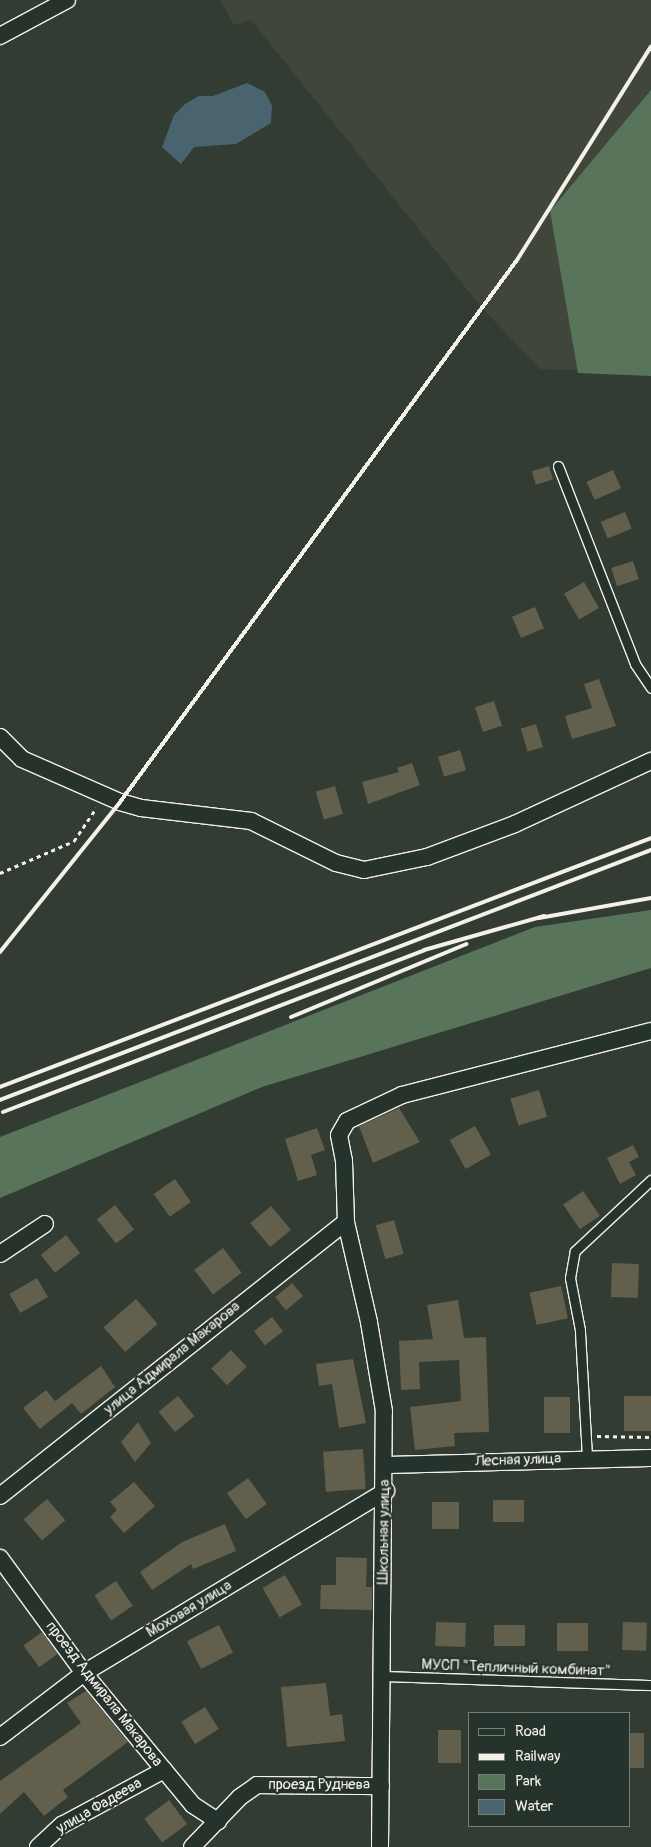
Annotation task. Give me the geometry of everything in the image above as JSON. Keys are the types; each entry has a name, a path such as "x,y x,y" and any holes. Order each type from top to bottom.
{"street":[{"path":"0,36 67,0"},
{"path":"0,737 22,759 120,802 142,808 251,821 336,863 364,870 426,857 497,830 651,761"},
{"name":"Школьная улица","path":"380,1847 380,1676 386,1492 384,1411 369,1322 346,1222 344,1161 339,1136 347,1121 402,1095 651,1031"},
{"name":"улица Адмирала Макарова","path":"0,1496 346,1222"},
{"path":"0,1254 45,1224"},
{"name":"Лесная улица","path":"386,1465 587,1457 651,1458"},
{"name":"Моховая улица","path":"0,1737 84,1673 386,1492"},
{"name":"проезд Адмирала Макарова","path":"0,1558 84,1673 193,1805 218,1821"},
{"name":"улица Фадеева","path":"38,1847 62,1826 164,1770"},
{"name":"проезд Руднева","path":"192,1847 240,1797 257,1785 381,1786"}],"lane":[{"path":"558,466 635,664 651,688"},
{"path":"587,1457 580,1330 570,1278 575,1251 651,1180"},
{"name":"МУСП \"Тепличный комбинат\"","path":"380,1676 651,1685"}],"path":[{"path":"0,873 74,841 96,808"},
{"path":"587,1436 651,1437"}],"shaded area":[{"path":"220,0 651,0 651,372 540,369 482,308 251,20 234,25"}],"green space":[{"path":"651,90 651,376 578,373 550,211"},
{"path":"651,910 651,968 262,1087 0,1198 0,1137 535,927"}],"water":[{"path":"247,83 265,92 272,106 271,123 236,144 194,147 181,164 162,147 174,115 185,104 199,96 213,96"}],"building":[{"path":"549,466 553,479 536,485 532,471"},
{"path":"613,470 621,488 595,500 587,482"},
{"path":"625,512 632,529 608,538 601,522"},
{"path":"633,561 639,579 617,586 611,568"},
{"path":"584,582 599,608 579,619 564,594"},
{"path":"535,607 544,628 521,638 512,617"},
{"path":"599,679 616,726 572,739 565,716 592,708 584,684"},
{"path":"494,701 502,726 483,732 475,707"},
{"path":"536,724 543,747 528,752 521,729"},
{"path":"460,750 466,770 444,777 438,757"},
{"path":"412,763 420,785 368,804 362,782 399,772 397,768"},
{"path":"335,786 343,814 324,819 316,792"},
{"path":"539,1090 547,1117 518,1126 510,1099"},
{"path":"399,1108 420,1142 373,1163 359,1126"},
{"path":"475,1126 491,1155 466,1169 450,1140"},
{"path":"317,1128 325,1150 311,1155 317,1175 298,1181 285,1139"},
{"path":"633,1145 639,1157 629,1162 636,1175 620,1184 607,1158"},
{"path":"175,1179 191,1202 170,1217 154,1194"},
{"path":"583,1191 600,1216 580,1229 563,1204"},
{"path":"115,1205 134,1229 116,1244 97,1219"},
{"path":"271,1206 291,1230 270,1247 250,1223"},
{"path":"394,1220 404,1254 385,1259 376,1225"},
{"path":"66,1235 80,1253 55,1273 41,1255"},
{"path":"223,1248 242,1273 213,1294 194,1270"},
{"path":"612,1263 639,1264 638,1298 611,1297"},
{"path":"37,1278 48,1297 20,1313 9,1294"},
{"path":"292,1283 303,1296 286,1310 275,1297"},
{"path":"561,1286 568,1318 537,1325 530,1293"},
{"path":"136,1299 158,1324 125,1352 104,1327"},
{"path":"458,1300 464,1338 486,1337 489,1432 454,1433 455,1446 415,1450 410,1407 461,1401 459,1360 419,1362 420,1389 401,1390 399,1341 433,1339 427,1305"},
{"path":"272,1317 283,1331 265,1345 254,1331"},
{"path":"231,1350 247,1367 227,1385 211,1368"},
{"path":"353,1359 366,1423 339,1428 332,1384 319,1386 316,1364"},
{"path":"101,1366 115,1387 81,1414 72,1403 40,1429 23,1408 46,1390 55,1401"},
{"path":"178,1396 194,1416 175,1432 159,1412"},
{"path":"624,1396 651,1396 651,1431 624,1431"},
{"path":"544,1397 570,1397 570,1433 544,1433"},
{"path":"138,1422 151,1443 135,1462 121,1442"},
{"path":"363,1449 366,1489 326,1492 323,1452"},
{"path":"248,1478 267,1504 246,1519 227,1493"},
{"path":"134,1482 155,1506 124,1533 110,1517 117,1510 110,1502"},
{"path":"47,1499 65,1520 42,1540 24,1519"},
{"path":"493,1500 524,1500 524,1522 493,1522"},
{"path":"432,1502 459,1502 459,1529 432,1529"},
{"path":"225,1524 236,1551 193,1569 191,1564 152,1590 140,1572 182,1542"},
{"path":"336,1557 367,1558 366,1587 372,1587 372,1610 320,1609 321,1585 336,1585"},
{"path":"285,1575 302,1604 279,1617 262,1588"},
{"path":"116,1581 133,1606 111,1620 94,1596"},
{"path":"436,1622 466,1623 465,1647 435,1646"},
{"path":"623,1622 647,1623 646,1651 622,1650"},
{"path":"557,1623 588,1623 588,1651 557,1651"},
{"path":"219,1625 233,1653 201,1669 187,1641"},
{"path":"494,1625 525,1625 525,1646 494,1646"},
{"path":"42,1632 58,1654 39,1667 23,1646"},
{"path":"326,1683 330,1716 342,1714 345,1741 287,1747 281,1687"},
{"path":"86,1691 128,1742 63,1790 68,1797 44,1816 24,1792 0,1814 0,1781 81,1723 67,1703"},
{"path":"205,1707 219,1729 195,1744 181,1722"},
{"path":"438,1730 461,1730 461,1763 438,1763"},
{"path":"631,1733 644,1733 644,1768 631,1768"},
{"path":"169,1800 187,1824 162,1843 144,1819"}],"railway":[{"path":"0,952 120,802 517,260 651,46"},
{"path":"0,1087 651,838"},
{"path":"0,1100 651,850"},
{"path":"539,918 651,898"},
{"path":"3,1112 424,950 544,916"},
{"path":"291,1017 466,944"}]}
